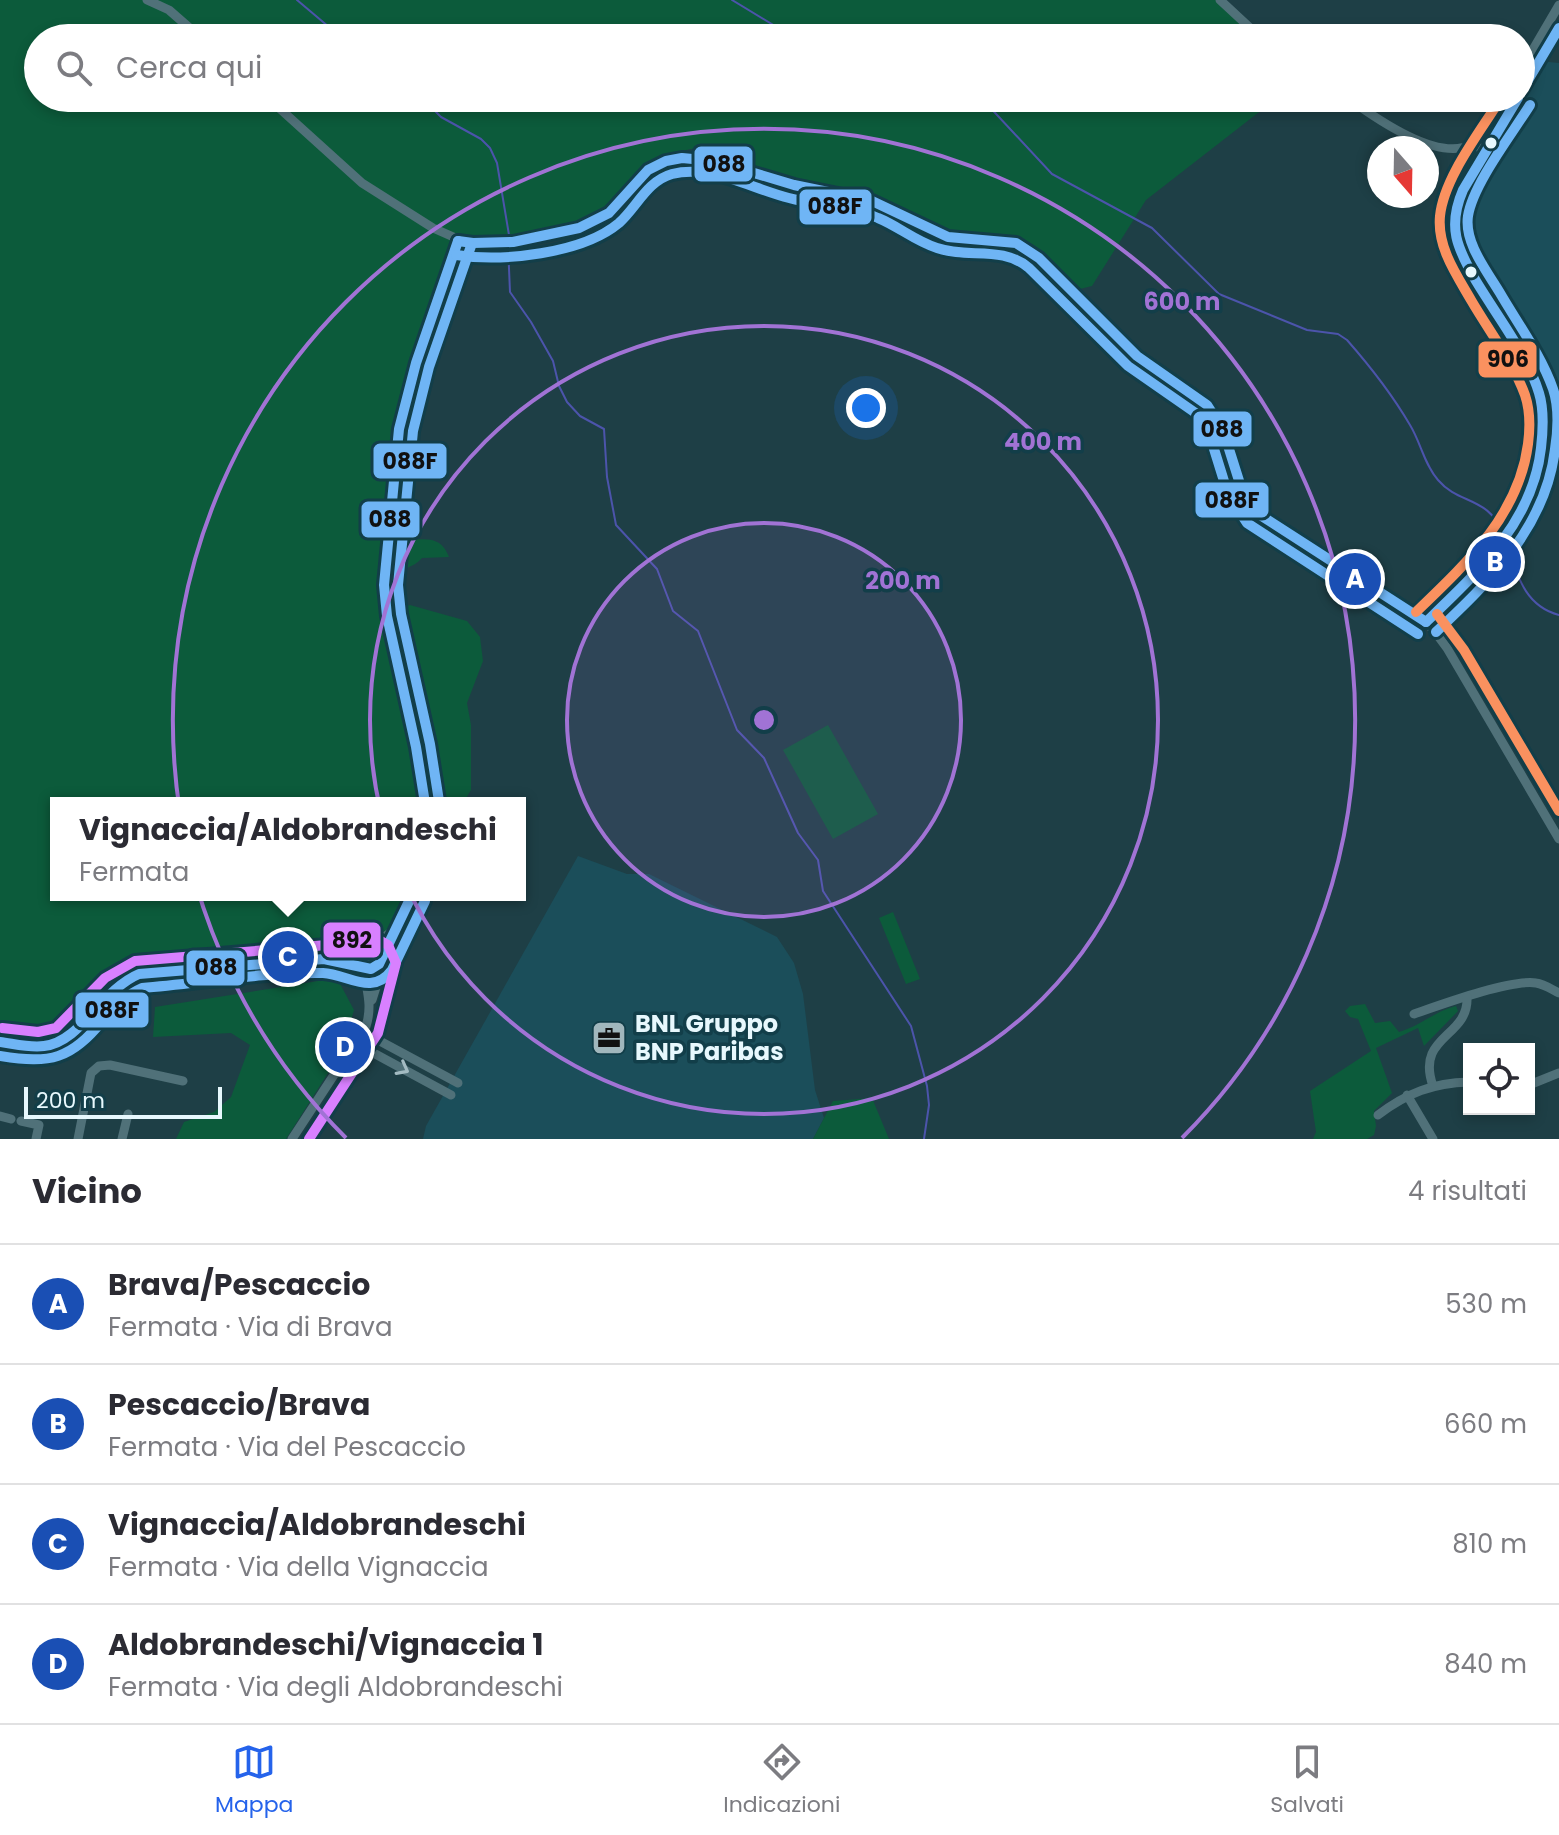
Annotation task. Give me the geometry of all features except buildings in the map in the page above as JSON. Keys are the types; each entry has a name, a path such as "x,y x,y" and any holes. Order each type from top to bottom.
{"street":[{"path":"147,0 169,10 185,24"},
{"path":"1220,0 1246,24"},
{"path":"1535,46 1559,5"},
{"path":"1535,68 1559,28"},
{"path":"283,112 362,183 458,241 474,244 508,242 569,232 591,225 609,213 638,178 651,168 664,161 691,157 780,182 871,201 947,237 997,238 1022,245 1040,259 1138,357 1211,409 1225,435 1238,483 1255,511 1426,622 1459,669 1559,839"},
{"path":"1367,112 1381,122 1451,150 1472,144 1494,112"},
{"path":"1426,622 1528,521 1542,492 1548,467 1549,429 1539,392 1456,239 1453,221 1457,201 1510,112"},
{"path":"1472,144 1486,151"},
{"path":"425,797 423,777 387,616 384,585 399,429 416,363 458,241"},
{"path":"292,1139 363,1032 382,963 409,901"},
{"path":"0,1042 41,1046 60,1042 117,985 139,974 329,959 368,949 394,930"},
{"path":"368,949 377,954 382,963"},
{"path":"368,949 362,970 370,1008"},
{"path":"329,959 362,970 374,969 382,963"},
{"path":"1414,1014 1467,997 1530,983 1559,993"},
{"path":"1433,1086 1429,1069 1431,1055 1465,1017 1467,997"},
{"path":"363,1032 458,1083"},
{"path":"355,1043 451,1095"},
{"path":"78,1139 91,1073 96,1067 110,1065 183,1081"},
{"path":"1535,1083 1559,1073"},
{"path":"1378,1115 1407,1095 1433,1086 1463,1083"},
{"path":"1407,1095 1433,1139"},
{"path":"122,1139 128,1114"},
{"path":"10,1119 39,1125 36,1139"}],"shaded area":[{"path":"1539,61 1559,63 1559,468 1548,467 1548,424 1535,384 1460,249 1454,210 1510,112 1535,112 1535,68"},
{"path":"578,856 627,874 649,874 777,937 794,963 803,994 815,1090 824,1118 813,1139 423,1139 426,1126"}],"green space":[{"path":"0,0 1216,0 1241,24 24,24 24,112 1259,112 1146,200 1092,286 1076,290 1033,250 1011,236 941,231 877,199 786,180 706,150 691,149 659,156 636,174 603,212 575,226 487,240 454,234 403,389 388,482 381,601 420,797 50,797 50,901 405,901 395,918 379,937 346,953 132,971 114,979 69,1027 49,1040 0,1036"},
{"path":"397,532 407,540 437,542 449,557 422,558 402,570 388,573 391,534"},
{"path":"410,605 467,621 480,637 483,661 467,703 471,725 471,790 467,797 435,797 394,617 400,608"},
{"path":"828,725 878,814 833,839 783,750"},
{"path":"893,912 920,979 906,984 879,918"},
{"path":"337,978 354,1010 342,1051 286,1139 176,1139 184,1122 214,1112 231,1097 250,1045 231,1033 153,1037 155,1007"},
{"path":"1365,1004 1375,1023 1390,1021 1399,1032 1448,1008 1456,1006 1458,1011 1424,1046 1418,1028 1376,1048 1392,1093 1374,1111 1374,1135 1367,1139 1313,1139 1316,1132 1310,1091 1371,1051 1358,1019 1350,1017 1345,1011 1350,1006"},
{"path":"872,1098 889,1139 813,1139 833,1101"}],"waterway":[{"path":"297,0 325,24"},
{"path":"732,0 772,24"},
{"path":"436,112 481,139 490,148 497,163 509,235"},
{"path":"994,112 1052,174 1152,228 1219,294 1307,330 1338,334 1347,340 1403,414 1438,480 1455,494 1490,513 1503,534"},
{"path":"508,245 510,292 553,361 559,386 567,402 580,416 604,429 607,477 616,525 657,569 673,611 698,631 737,730 764,758 798,833 818,860 823,891 911,1026 927,1086 929,1105 924,1139"},
{"path":"1509,552 1521,583 1532,599 1559,615"}],"transit line":[{"name":"088","path":"1535,68 1559,28"},
{"name":"906","path":"1416,612 1471,556 1502,516 1523,470 1528,444 1528,407 1520,383 1454,270 1441,239 1440,216 1448,186 1492,112"},
{"name":"088","path":"1426,622 1483,565 1515,523 1536,475 1541,448 1542,406 1534,378 1469,269 1456,237 1456,215 1463,190 1510,112"},
{"name":"088F","path":"1436,632 1495,572 1528,528 1550,477 1555,449 1556,403 1548,376 1478,256 1468,226 1471,203 1477,189 1525,112"},
{"name":"088","path":"458,241 513,242 579,228 609,213 648,170 666,161 682,158 714,161 794,185 872,201 948,237 1016,243 1039,258 1137,356 1207,405 1223,430 1241,487 1257,513 1426,622"},
{"name":"088F","path":"456,255 518,256 563,249 584,242 619,223 663,177 702,172 789,198 867,214 937,248 961,253 996,254 1019,261 1128,366 1197,414 1210,436 1228,494 1247,523 1418,634"},
{"name":"088","path":"424,797 387,616 384,585 399,429 416,363 458,241"},
{"name":"088F","path":"438,797 430,744 401,614 398,585 413,431 429,367 471,246"},
{"name":"906","path":"1437,614 1464,650 1559,811"},
{"name":"088","path":"0,1042 33,1046 57,1042 80,1026 113,991 139,974 324,959 371,969 379,964 409,901"},
{"name":"088F","path":"0,1056 46,1059 70,1051 122,1001 142,988 300,973 332,974 359,982 376,982 392,970 425,901"},
{"name":"892","path":"2,1028 38,1032 56,1028 105,978 135,961 327,945 372,936 388,945 396,963 378,1033 309,1139"}],"place":[{"name":"Pescaccio/Brava","path":"1495,562"},
{"name":"Brava/Pescaccio","path":"1355,579"},
{"name":"Vignaccia/Aldobrandeschi","path":"288,957"},
{"name":"BNL Gruppo BNP Paribas","path":"609,1038"},
{"name":"Aldobrandeschi/Vignaccia 1","path":"345,1047"}]}
